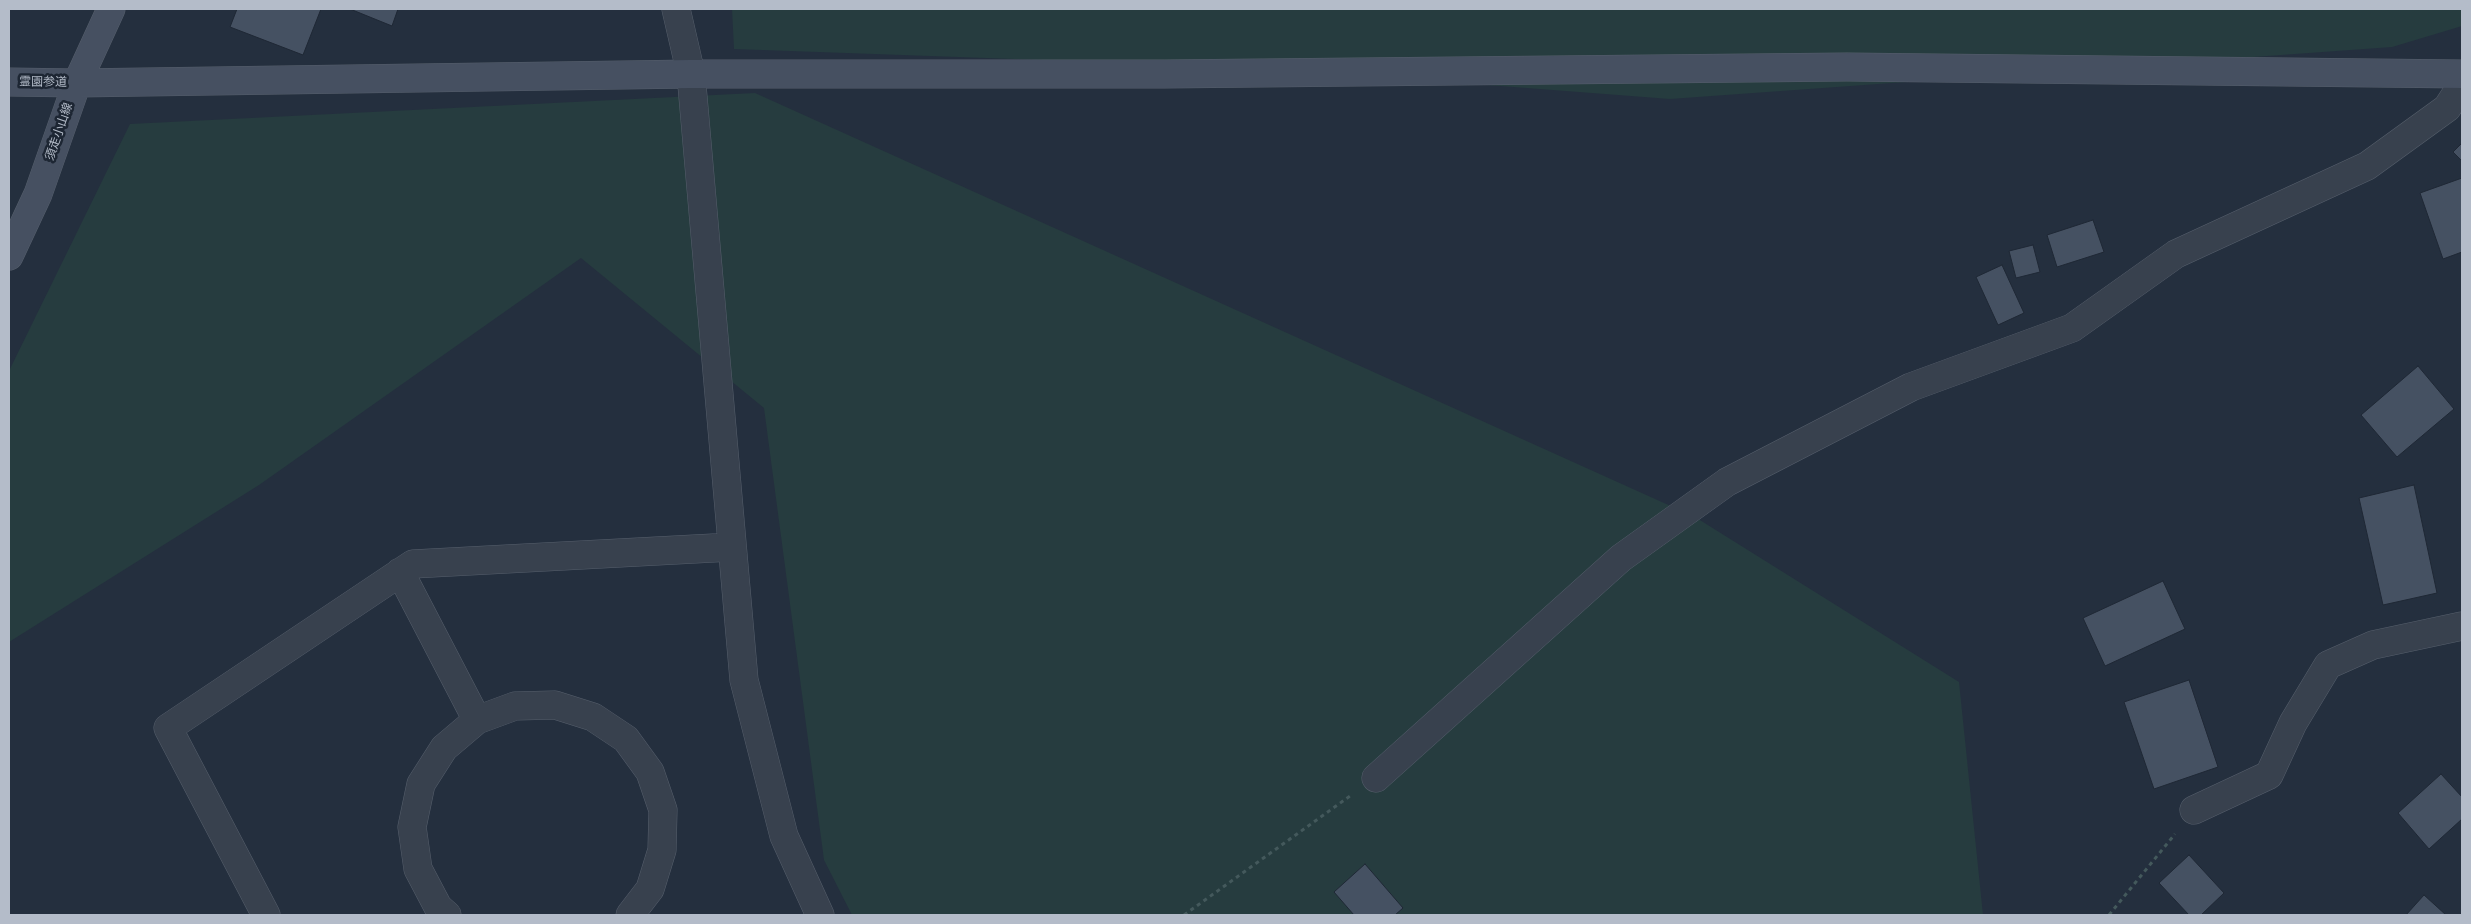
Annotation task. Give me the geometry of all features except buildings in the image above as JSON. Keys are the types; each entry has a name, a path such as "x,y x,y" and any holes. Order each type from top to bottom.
{"street":[{"name":"須走小山線","path":"9,256 38,194 77,83 111,9"},
{"path":"676,9 691,74 744,680 784,836 820,915"},
{"name":"霊園参道","path":"9,82 77,83 691,74 1154,74 1847,67 2462,74"},
{"path":"1376,778 1621,558 1727,482 1911,387 2072,328 2176,254 2367,166 2447,108 2462,85"},
{"path":"266,915 168,728 413,564 732,547"},
{"path":"400,572 477,720"},
{"path":"2194,810 2269,775 2293,723 2328,666 2372,645 2462,626"},
{"path":"447,915 438,907 418,869 412,826 421,784 444,748 477,720 515,706 555,705 593,717 626,739 650,772 663,810 662,850 650,888 630,915"}],"path":[{"path":"1184,915 1376,778"},
{"path":"2109,915 2194,810"}],"green space":[{"path":"732,9 2462,9 2462,26 2392,47 1670,99 1266,68 734,49"},
{"path":"755,93 1695,517 1959,682 1983,915 852,915 824,860 764,408 581,258 259,485 9,642 9,371 130,124"}]}
